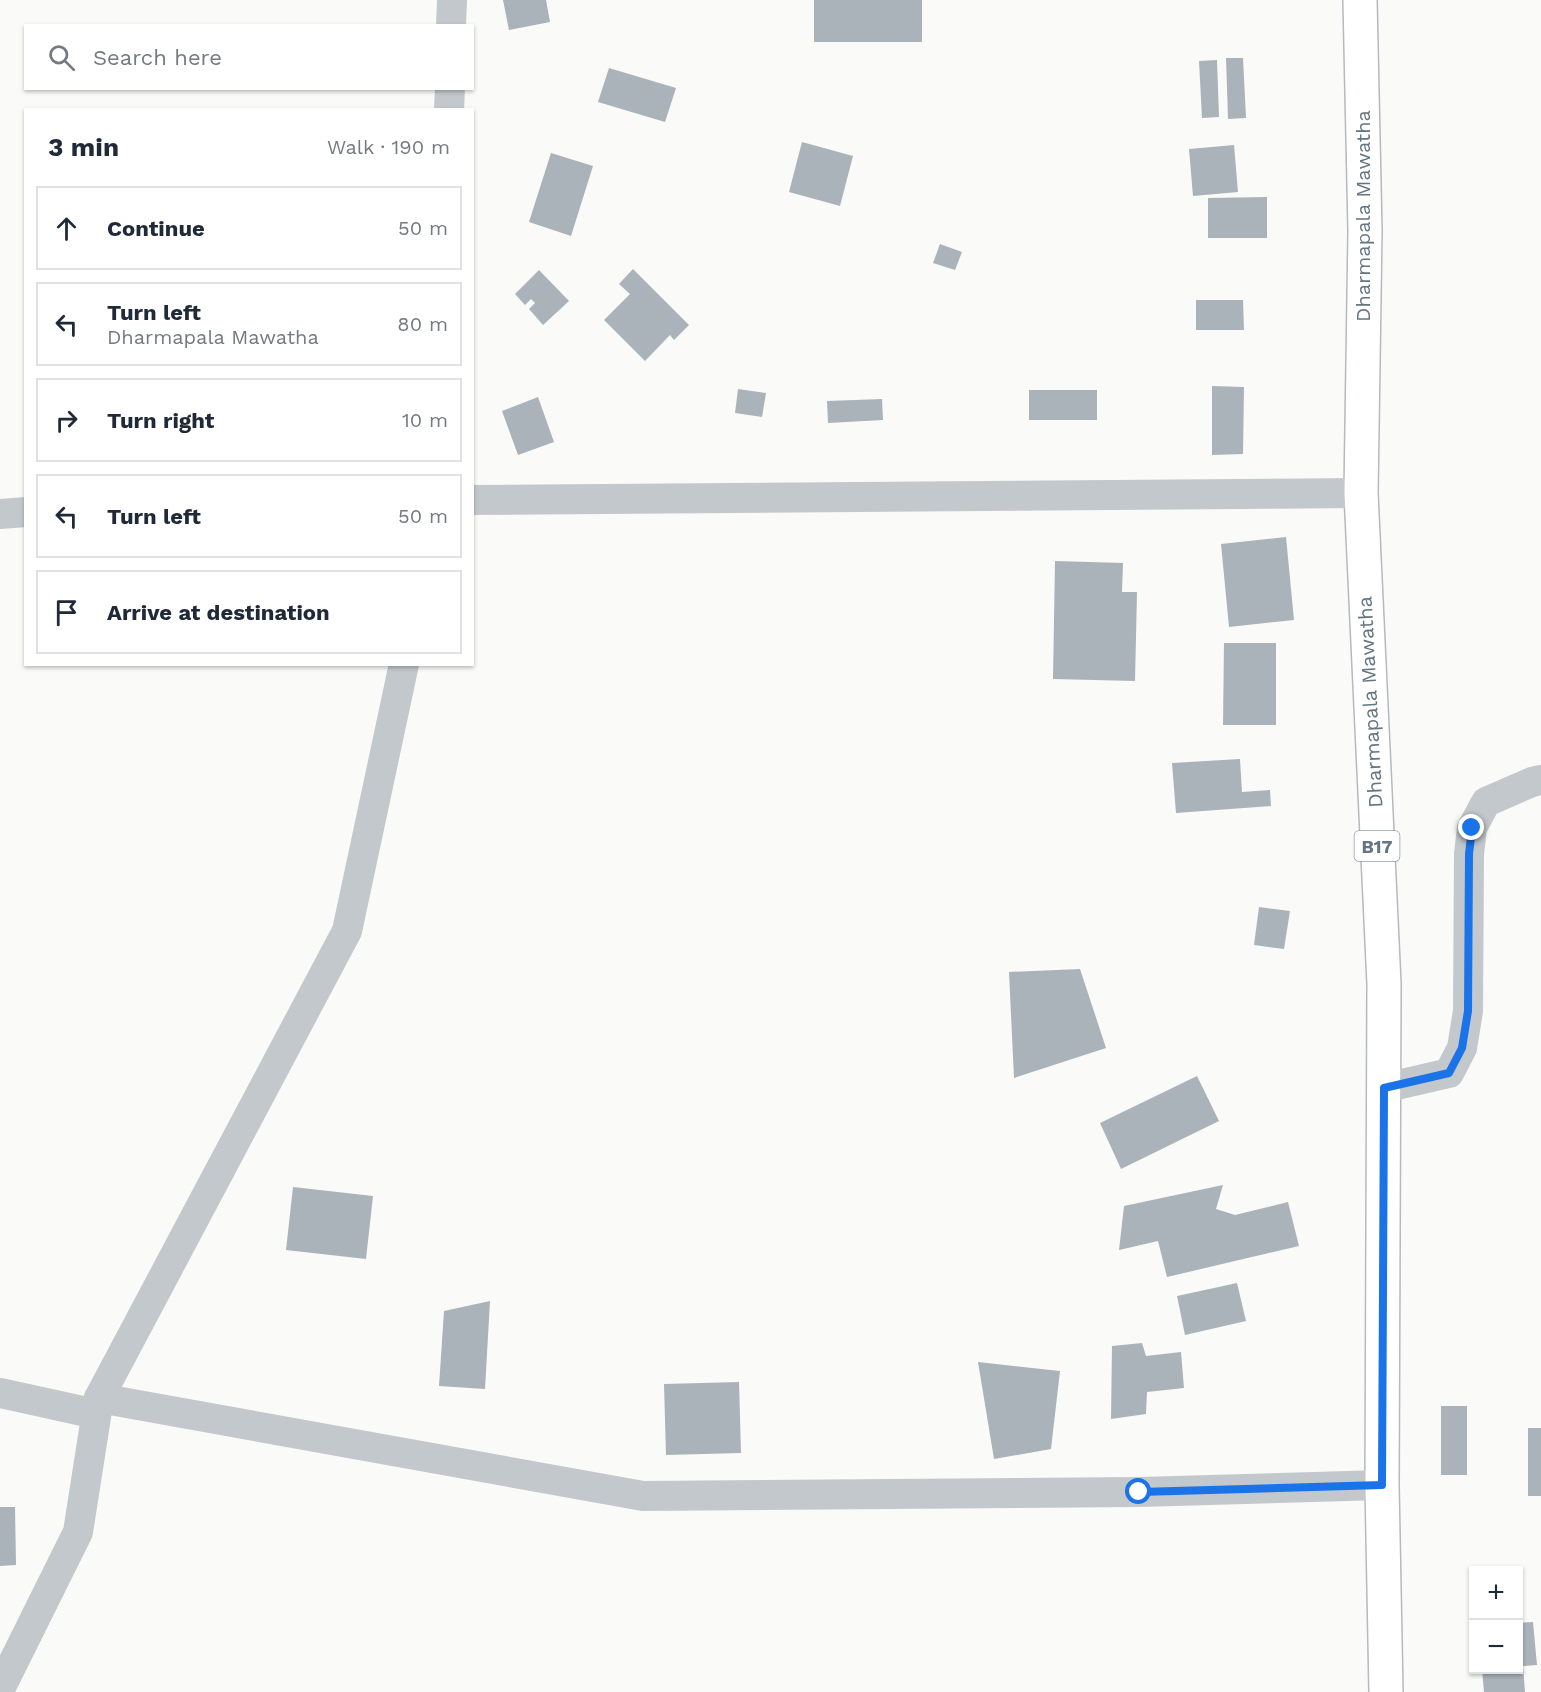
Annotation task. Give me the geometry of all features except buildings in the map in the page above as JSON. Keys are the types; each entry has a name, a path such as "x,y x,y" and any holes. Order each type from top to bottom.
{"main road":[{"name":"Dharmapala Mawatha","path":"1360,0 1365,231 1361,493 1384,984 1382,1485 1386,1692"}],"street":[{"path":"451,24 452,0"},
{"path":"449,108 450,90"},
{"path":"474,500 1361,493"},
{"path":"0,514 24,512"},
{"path":"0,1689 78,1532 97,1406 346,931 404,666"},
{"path":"1384,1088 1449,1073 1462,1048 1468,1011 1469,854 1472,828 1486,802 1541,780"},
{"path":"0,1393 97,1406 643,1496 1139,1492 1382,1485"}],"route":[{"path":"1139,1492 1382,1485 1384,1088 1449,1073 1462,1048 1468,1011 1469,854 1472,828"}]}
